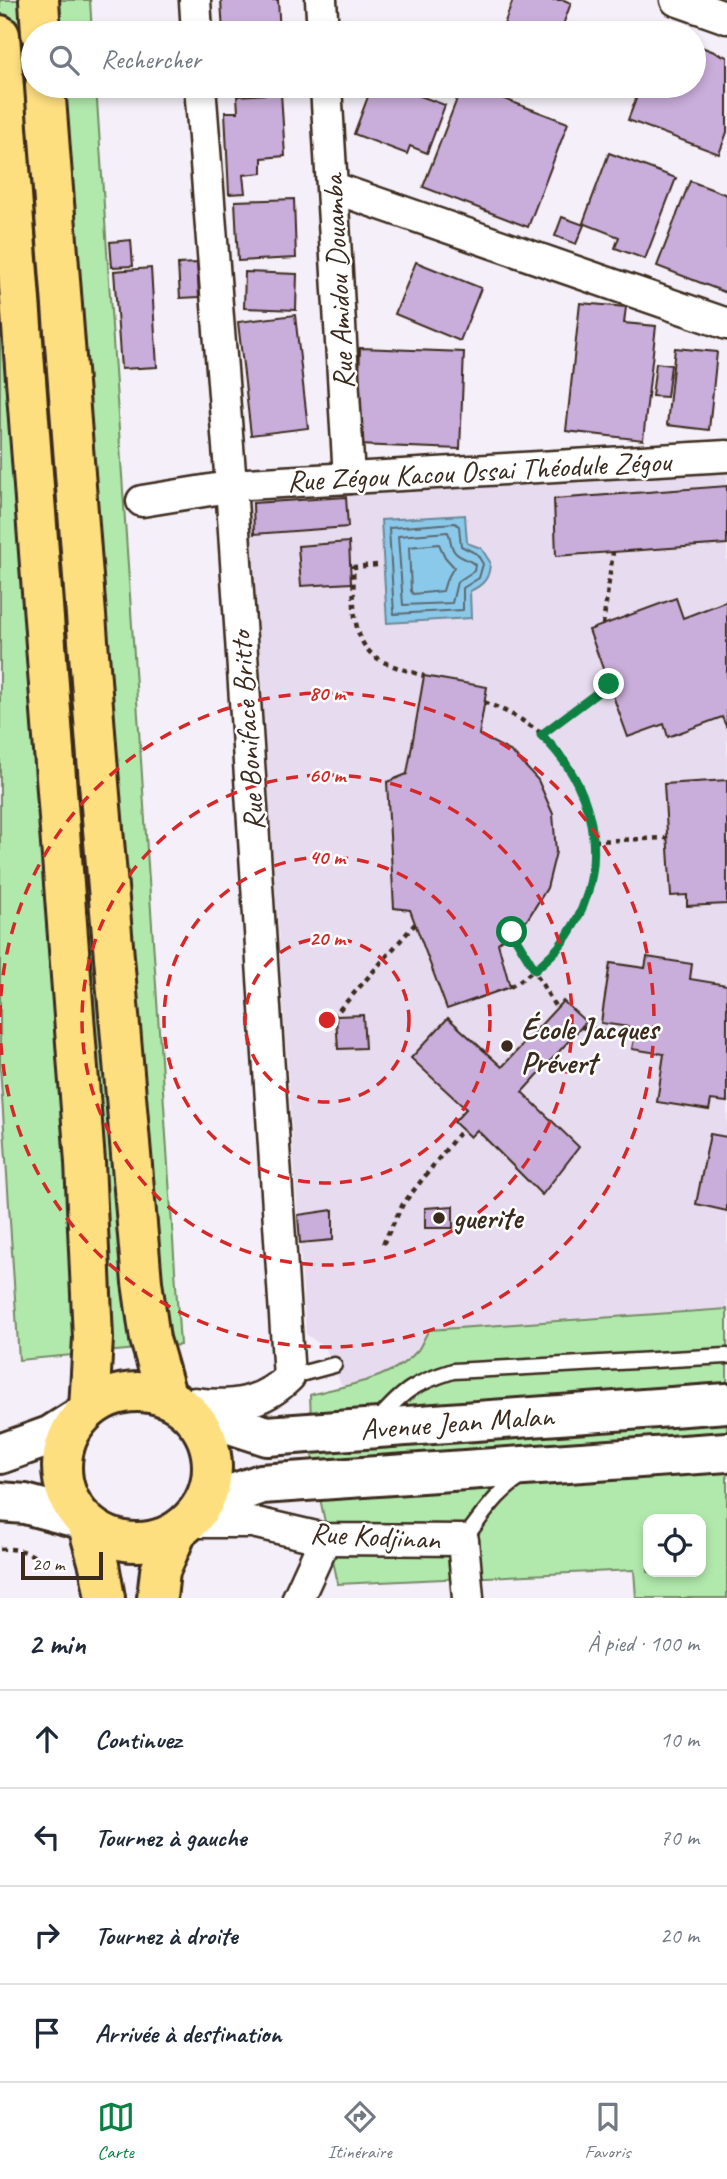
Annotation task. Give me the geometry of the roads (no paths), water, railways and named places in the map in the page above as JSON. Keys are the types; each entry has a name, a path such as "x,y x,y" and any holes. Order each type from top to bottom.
{"highway":[{"path":"38,0 40,21"},
{"path":"0,35 85,1161 93,1338 84,1413"},
{"path":"46,98 99,783 142,1282 150,1339 176,1404"},
{"path":"105,1598 99,1565 84,1522 71,1505 62,1481 61,1458 67,1436 84,1413 106,1398 126,1392 147,1392 176,1404 205,1433 212,1456 212,1480 160,1571 157,1598"},
{"path":"84,1522 103,1535 140,1543 159,1540 189,1519"}],"main road":[{"name":"Avenue Jean Malan","path":"176,1404 267,1436 727,1403"},
{"path":"0,1454 50,1436 84,1413"},
{"name":"Avenue Jean Malan","path":"189,1519 261,1484 727,1452"},
{"path":"0,1502 25,1504 84,1522"}],"street":[{"path":"195,0 196,21"},
{"path":"321,0 322,21"},
{"path":"676,0 727,19"},
{"name":"Rue Boniface Britto","path":"201,98 231,485 289,1377"},
{"name":"Rue Amidou Douamba","path":"328,98 349,478"},
{"path":"334,188 727,324"},
{"name":"Rue Zégou Kacou Ossai Théodule Zégou","path":"142,501 231,485 727,456"},
{"path":"176,1404 235,1406 258,1398 280,1386 289,1377"},
{"name":"Rue Kodjinan","path":"189,1519 252,1522 325,1539 463,1540 468,1598"},
{"path":"298,1598 325,1539"}],"lane":[{"path":"372,1428 399,1396 421,1381 453,1371 727,1356"},
{"path":"289,1377 334,1365"},
{"path":"463,1540 512,1482 547,1464"}],"water":[{"path":"465,515 467,543 481,548 490,562 485,580 470,591 471,618 387,623 381,520"}],"place":[{"name":"École Jacques Prévert","path":"507,1046"},
{"name":"guerite","path":"439,1218"}]}
